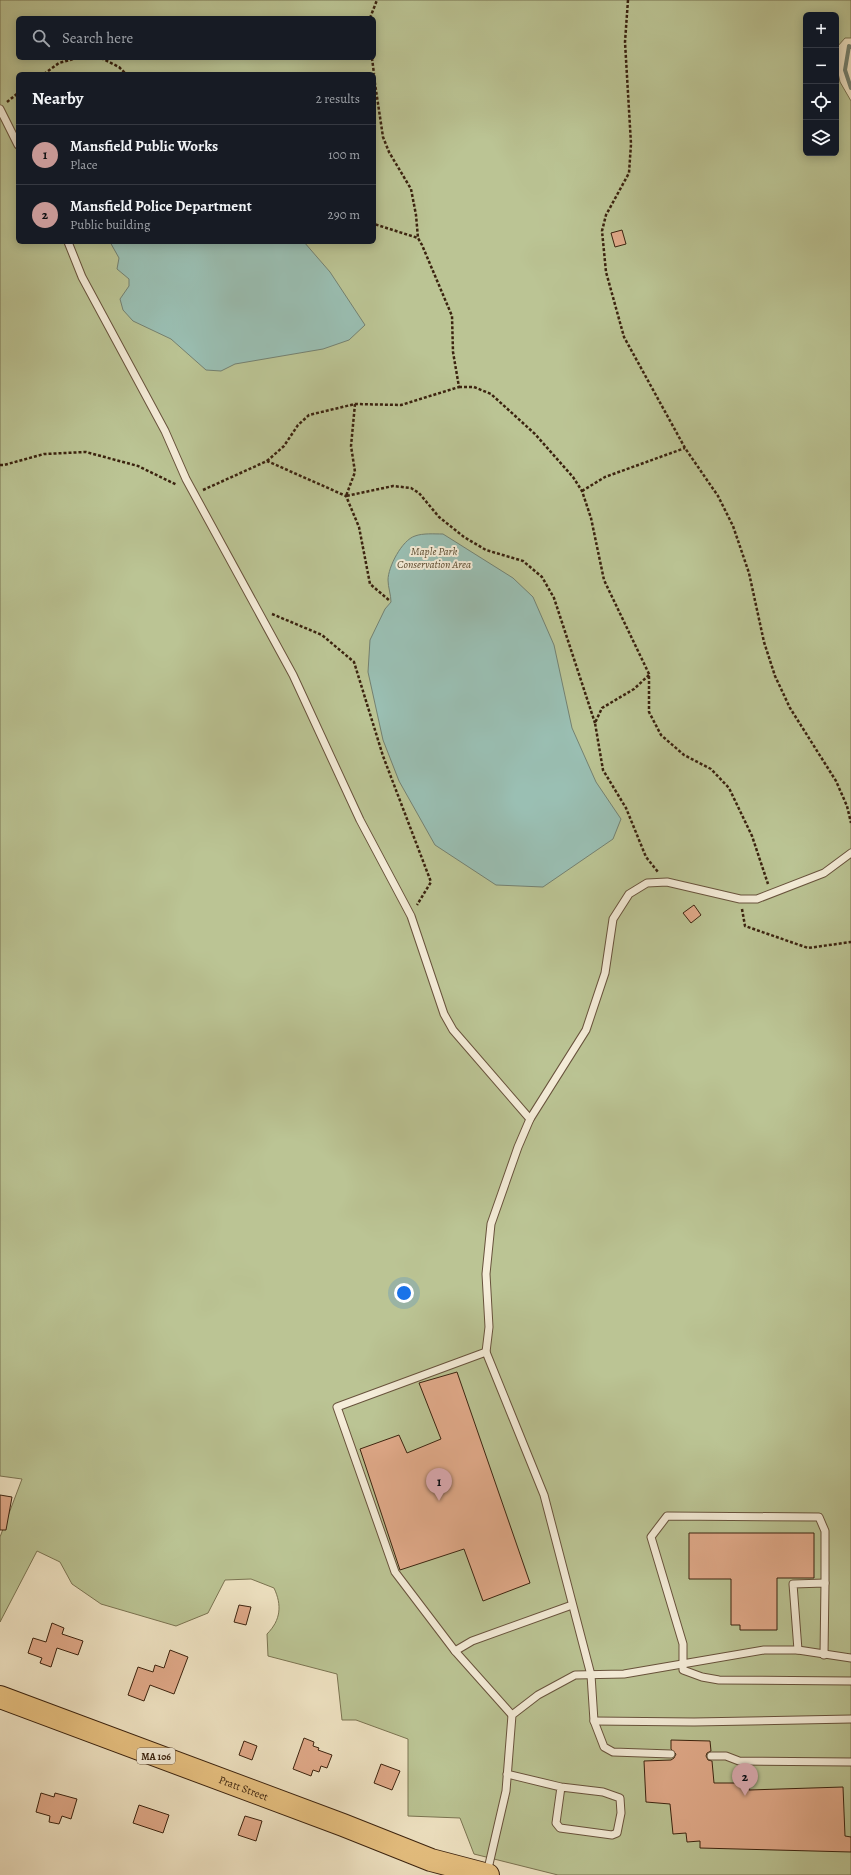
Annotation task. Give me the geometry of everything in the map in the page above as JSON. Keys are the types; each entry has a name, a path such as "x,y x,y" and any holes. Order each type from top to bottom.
{"main road":[{"name":"Pratt Street","path":"0,1697 343,1825 431,1860 487,1875"}],"lane":[{"path":"0,109 16,141"},
{"path":"69,244 82,277 165,431 194,494 293,674 360,820 411,916 444,1014 453,1030 530,1119"},
{"path":"671,1754 613,1752 604,1747 594,1721 591,1675 544,1496 486,1352 489,1327 486,1274 491,1224 518,1147 530,1119 586,1030 605,973 613,919 629,894 647,883 667,882 740,899 757,898 824,873 851,853"},
{"path":"486,1352 337,1407 395,1572 455,1651 512,1715 506,1791 487,1875"},
{"path":"824,1655 825,1531 819,1518 667,1516 651,1537 683,1644 683,1670 702,1677 719,1680 851,1681"},
{"path":"798,1650 793,1584 825,1583"},
{"path":"455,1651 472,1641 572,1605"},
{"path":"512,1715 538,1695 575,1675 624,1674 764,1650 798,1650 851,1658"},
{"path":"594,1721 694,1722 851,1719"},
{"path":"711,1756 726,1756 739,1761 851,1762"},
{"path":"507,1774 561,1787 603,1792 620,1798 621,1813 617,1833 612,1836 560,1828 556,1823 561,1787"}],"path":[{"path":"371,16 377,0"},
{"path":"628,0 625,42 631,144 629,173 606,215 602,231 606,272 624,337 685,448 718,496 733,526 749,573 764,642 775,676 790,708 836,780 847,806 851,822"},
{"path":"47,72 59,63 70,60"},
{"path":"105,60 119,67 124,72"},
{"path":"372,60 374,72"},
{"path":"376,90 383,137 389,152 411,189 416,214 418,238 452,316 453,352 459,387"},
{"path":"6,102 16,94"},
{"path":"376,225 418,238"},
{"path":"0,464 4,465 44,454 86,452 138,466 194,494 267,461 284,446 298,425 309,415 355,404 401,405 459,387 474,387 491,394 535,434 573,478 582,491 591,518 604,580 649,674 649,712 661,735 684,755 711,769 728,788 752,836 771,893"},
{"path":"355,404 351,446 354,472 346,496 359,527 370,584 390,601"},
{"path":"582,491 605,477 685,448"},
{"path":"267,461 346,496 393,486 411,488 419,493 439,518 464,537 486,550 523,561 542,577 554,598 595,723 604,770 626,808 646,857 667,882"},
{"path":"256,607 322,635 354,662 383,756 431,882 411,916"},
{"path":"595,723 602,708 634,689 649,674"},
{"path":"740,899 745,926 808,948 851,942"}],"green space":[{"name":"Maple Park Conservation Area","path":"0,0 851,0 851,38 845,38 839,45 839,12 803,12 803,156 839,156 839,78 851,101 851,1875 558,1875 474,1854 460,1818 408,1816 408,1739 356,1720 342,1720 337,1674 268,1656 267,1634 272,1629 279,1612 277,1594 274,1588 251,1579 225,1580 208,1613 176,1626 101,1604 72,1584 60,1562 37,1551 0,1622 0,1537 22,1479 0,1476"}],"water":[{"path":"111,244 306,244 330,272 365,325 349,340 323,349 235,364 221,371 206,370 171,339 133,321 123,310 120,299 129,286 129,279 117,269 119,258"},
{"path":"421,534 443,534 513,578 533,597 554,645 572,728 596,782 621,819 613,839 543,887 496,885 435,845 399,781 383,740 368,672 370,640 385,609 391,602 388,580 390,568 401,548 410,539"}],"building":[{"path":"622,230 626,244 615,247 611,233"},
{"path":"694,905 701,915 691,923 683,913"},
{"path":"457,1372 530,1583 483,1601 464,1549 400,1570 360,1449 399,1435 407,1453 441,1439 419,1383"},
{"path":"0,1495 12,1497 6,1530 0,1530"},
{"path":"689,1533 814,1533 814,1578 777,1578 777,1630 740,1630 740,1625 731,1625 731,1579 689,1579"},
{"path":"239,1605 251,1607 246,1625 234,1622"},
{"path":"52,1623 64,1628 62,1634 83,1641 78,1655 57,1648 51,1667 40,1663 42,1658 28,1653 33,1638 46,1642"},
{"path":"170,1650 188,1657 174,1694 150,1685 144,1701 128,1695 138,1667 153,1672 155,1665 164,1668"},
{"path":"304,1738 314,1742 313,1746 319,1748 318,1750 332,1755 327,1768 321,1766 319,1772 313,1770 311,1776 293,1769"},
{"path":"671,1740 710,1741 711,1751 707,1753 706,1756 708,1760 712,1761 714,1783 749,1783 749,1790 843,1787 845,1836 851,1837 851,1852 700,1848 700,1841 687,1842 686,1833 673,1834 670,1804 646,1802 644,1761 671,1760 674,1758 676,1754 671,1749"},
{"path":"244,1741 257,1746 252,1760 239,1755"},
{"path":"381,1764 400,1771 392,1790 374,1783"},
{"path":"41,1793 54,1797 55,1793 77,1799 71,1819 62,1816 59,1824 49,1822 50,1816 36,1812"},
{"path":"139,1805 169,1815 163,1833 133,1823"},
{"path":"245,1816 262,1821 256,1841 238,1835"}],"waterway":[{"path":"851,47 849,46 845,70 851,88"}],"place":[{"name":"Mansfield Public Works","path":"439,1501"},
{"name":"Mansfield Police Department","path":"745,1796"}]}
